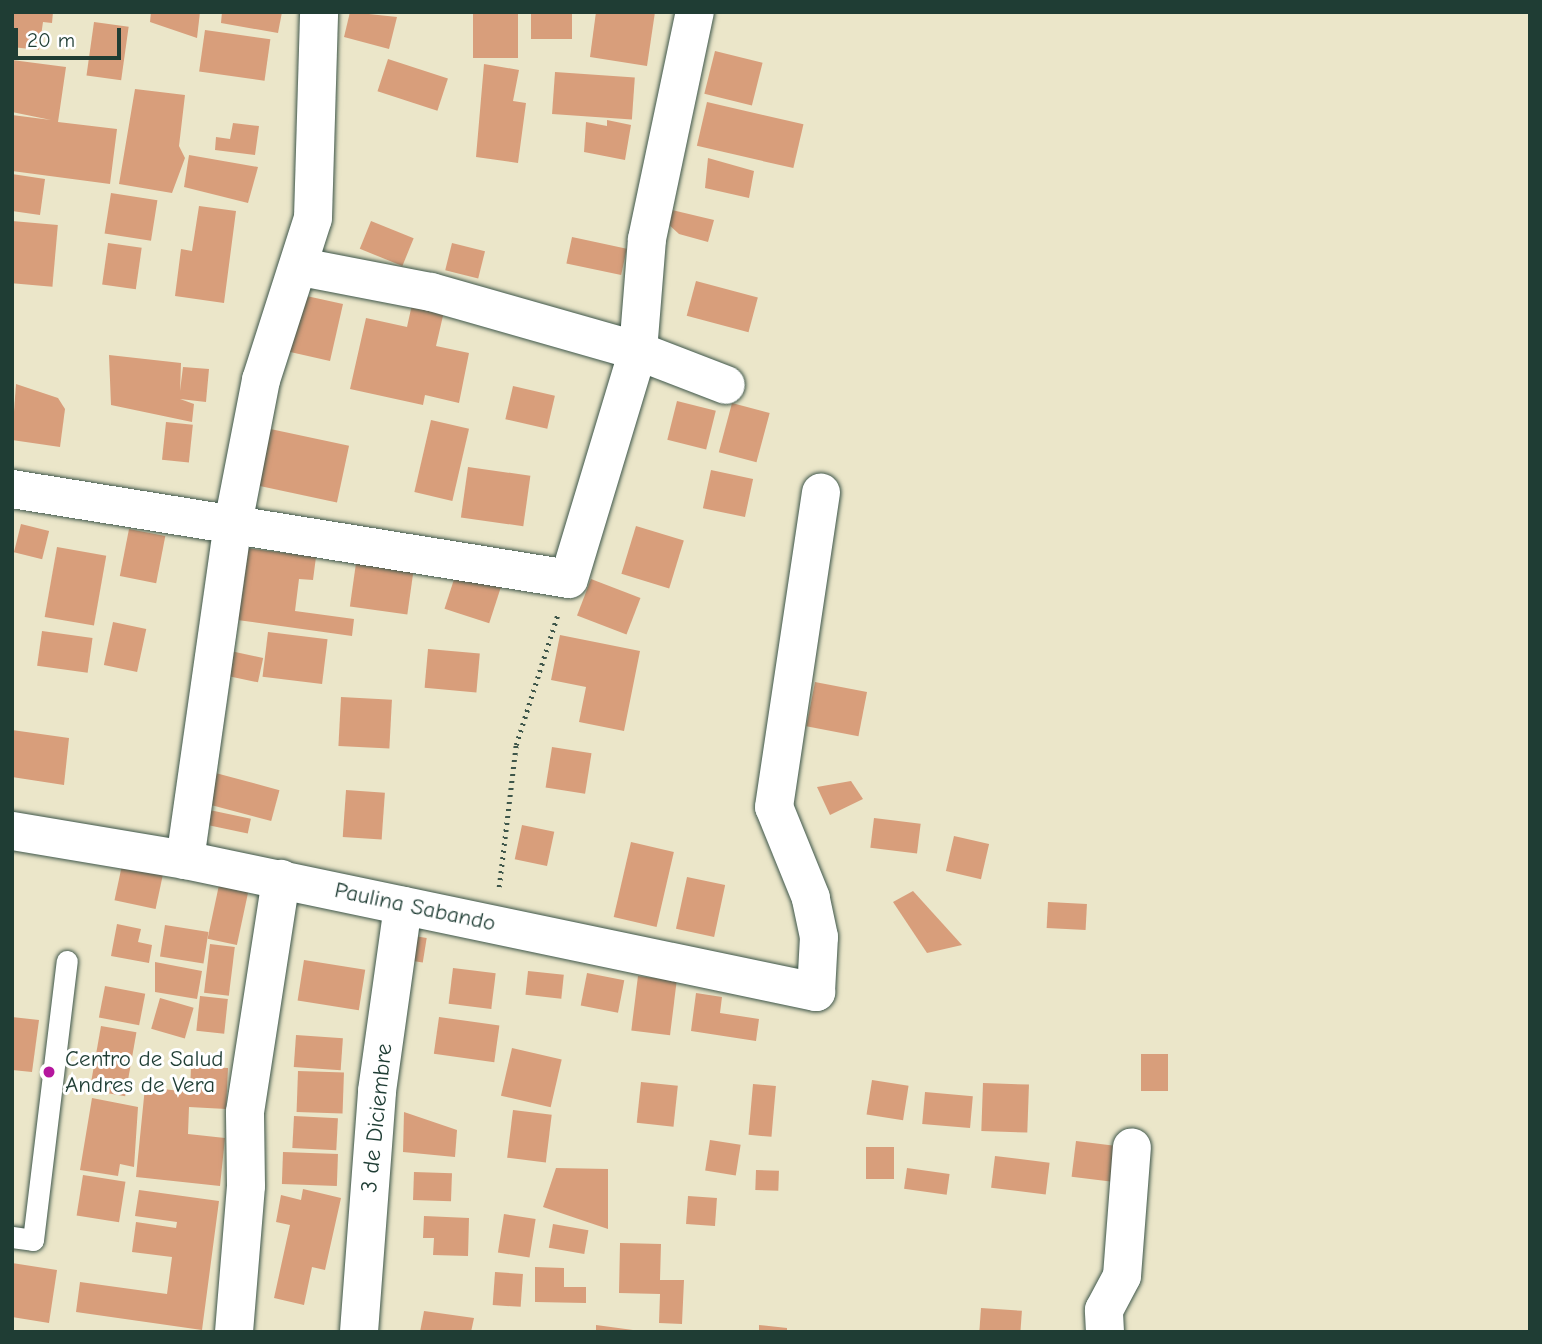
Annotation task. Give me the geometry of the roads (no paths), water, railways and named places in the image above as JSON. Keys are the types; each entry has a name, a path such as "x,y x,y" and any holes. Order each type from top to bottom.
{"street":[{"path":"185,860 233,524 261,380 301,267 318,160 319,12"},
{"path":"12,489 569,579 638,351 647,239 695,12"},
{"path":"301,267 432,292 638,351 726,386"},
{"name":"Paulina Sabando","path":"12,831 281,879 816,992 819,937 811,898 774,807 821,492"},
{"path":"234,1332 246,1186 244,1112 281,879"},
{"name":"3 de Diciembre","path":"359,1332 377,1091 403,906"},
{"path":"1105,1332 1104,1310 1122,1276 1132,1147"}],"lane":[{"path":"12,1237 33,1240 67,961"}],"place":[{"name":"Centro de Salud Andres de Vera","path":"49,1072"}]}
